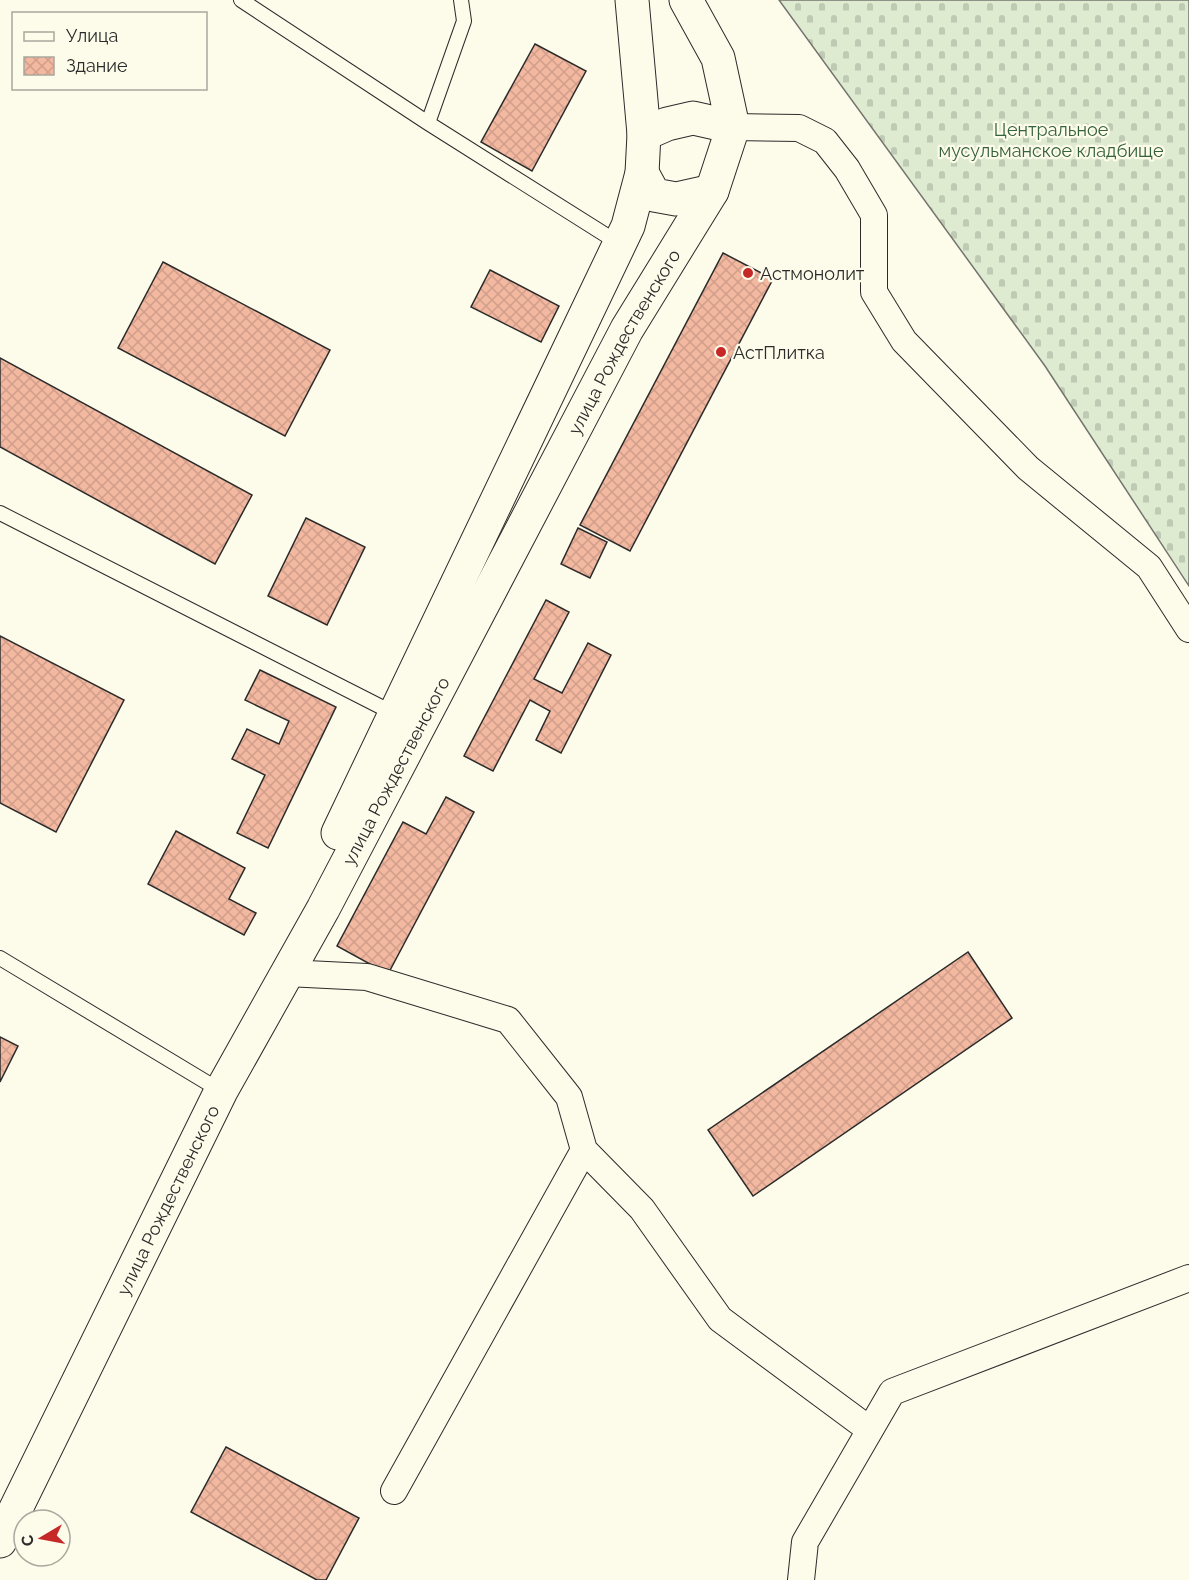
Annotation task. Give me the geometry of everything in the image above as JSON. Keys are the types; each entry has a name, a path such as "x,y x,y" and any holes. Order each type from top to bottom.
{"main road":[{"path":"221,1091 306,900 628,226 642,173 644,134 632,0"},
{"path":"644,134 667,124 693,118 733,127 718,58 686,0"},
{"name":"улица Рождественского","path":"0,1541 221,1091 323,909 627,329 712,190 733,127"},
{"path":"642,173 654,195 676,198 712,190"}],"street":[{"path":"733,127 799,128 825,141 847,169 874,215 874,292 904,341 1028,468 1149,567 1189,629"},
{"path":"286,973 367,977 508,1020 569,1096 584,1150 642,1209 720,1319 870,1430"},
{"path":"394,1491 584,1150"},
{"path":"801,1580 805,1542 892,1392 1189,1278"}],"lane":[{"path":"242,0 428,123 620,244"},
{"path":"428,123 464,21 461,0"},
{"path":"0,513 395,714"},
{"path":"0,958 221,1091"}],"green space":[{"name":"Центральное мусульманское кладбище","path":"779,0 1189,0 1189,586 1045,366"}],"building":[{"path":"535,44 586,71 532,171 481,142"},
{"path":"723,253 773,279 630,551 580,525"},
{"path":"163,262 330,350 285,436 118,348"},
{"path":"490,270 559,306 541,342 471,307"},
{"path":"0,358 252,495 215,564 0,447"},
{"path":"306,518 365,547 327,625 268,596"},
{"path":"578,528 607,542 590,578 561,564"},
{"path":"546,600 569,612 534,679 562,693 588,643 611,655 561,753 536,740 550,711 530,700 493,771 464,756"},
{"path":"0,636 124,700 56,832 0,803"},
{"path":"260,670 336,707 268,848 237,833 265,775 232,759 247,729 279,744 289,721 245,700"},
{"path":"446,797 474,812 388,974 337,946 403,822 426,834"},
{"path":"176,831 245,868 229,899 256,913 244,935 148,884"},
{"path":"968,952 1012,1018 753,1196 708,1130"},
{"path":"0,1037 18,1046 0,1082"},
{"path":"226,1447 359,1518 326,1580 317,1580 191,1512"}],"place":[{"name":"Астмонолит","path":"748,273"},
{"name":"АстПлитка","path":"721,352"}]}
